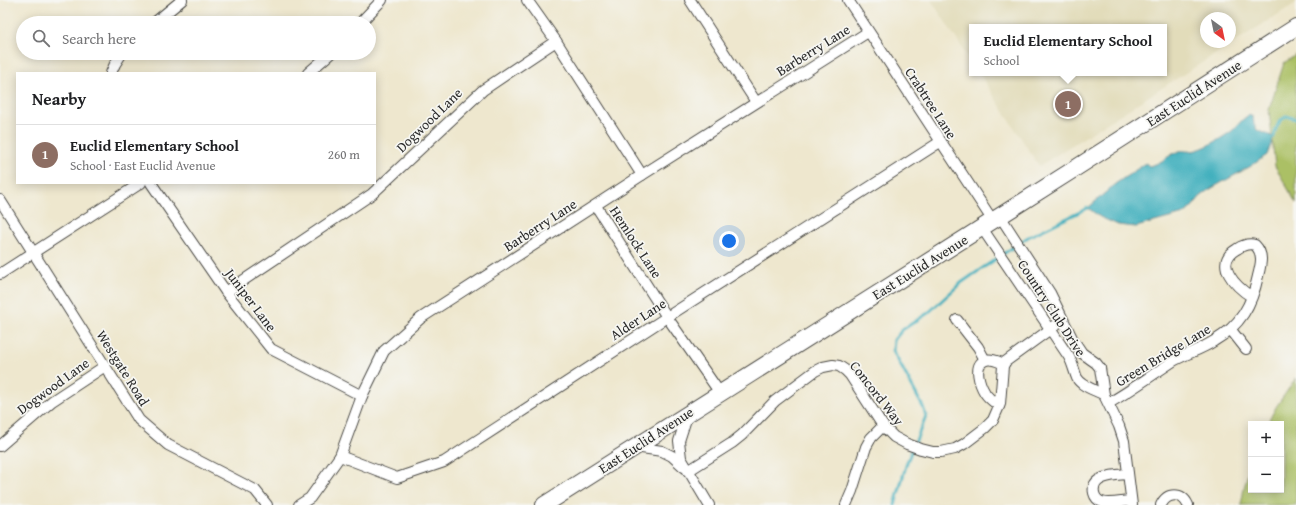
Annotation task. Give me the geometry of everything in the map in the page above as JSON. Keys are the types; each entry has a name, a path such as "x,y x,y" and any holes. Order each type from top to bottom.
{"main road":[{"name":"East Euclid Avenue","path":"544,505 992,222 1296,27"}],"street":[{"path":"163,16 182,0"},
{"path":"367,16 382,0"},
{"path":"526,0 556,41 642,175"},
{"path":"690,0 756,102"},
{"name":"Crabtree Lane","path":"848,0 992,222"},
{"name":"Barberry Lane","path":"299,505 310,498 340,456 362,396 384,351 421,318 756,102 868,32"},
{"name":"Dogwood Lane","path":"226,292 372,194 483,90 556,41"},
{"path":"111,72 118,60"},
{"path":"309,72 323,60"},
{"name":"Alder Lane","path":"340,456 398,478 444,462 940,142"},
{"path":"0,274 139,184"},
{"name":"Juniper Lane","path":"152,184 226,292 271,349 362,396"},
{"name":"Westgate Road","path":"0,200 139,420 168,445 255,490 267,505"},
{"name":"Hemlock Lane","path":"596,206 667,317 720,393"},
{"name":"Country Club Drive","path":"992,222 1014,239 1050,293 1068,330 1082,353 1100,368 1106,399 1119,426 1124,441 1131,503"},
{"name":"Country Club Drive","path":"992,222 998,252 1053,327 1069,357 1079,381 1106,399"},
{"name":"Green Bridge Lane","path":"1106,399 1177,359 1213,342 1231,330 1239,321 1252,297 1256,288 1262,259 1261,253 1255,245 1247,244 1231,252 1228,256 1226,264 1227,269 1236,284 1252,297"},
{"path":"957,320 978,347 985,360"},
{"path":"999,406 985,392 979,378 978,368 981,363 985,360 1004,364 1053,327"},
{"name":"Green Bridge Lane","path":"1231,330 1246,348"},
{"name":"Concord Way","path":"688,471 718,453 742,435 775,400 788,390 815,371 828,365 839,366 850,375 883,426 894,438 907,444 933,452 941,452 955,448 964,444 993,420 999,406 1004,364"},
{"name":"Dogwood Lane","path":"0,446 52,401 105,366"},
{"path":"688,413 679,442 681,458 709,505"},
{"path":"846,505 866,447 871,438 883,426"},
{"path":"635,447 662,451 672,456 688,471"},
{"path":"1128,474 1109,475 1104,477 1095,485 1094,490 1097,498 1105,503 1131,503"},
{"path":"1161,505 1165,498 1176,495 1183,498 1188,505"}],"shaded area":[{"path":"931,0 1296,0 1296,3 1236,41 1236,12 1200,12 1200,48 1225,48 1039,166 981,76 1167,76 1167,24 969,24 969,58"}],"green space":[{"path":"1296,55 1296,203 1275,166 1269,110 1284,63"},
{"path":"1296,378 1296,505 1241,505 1248,473 1248,493 1284,493 1284,421 1269,421 1276,407"}],"water":[{"path":"1249,115 1253,117 1257,130 1274,137 1267,155 1251,166 1212,188 1200,197 1184,214 1136,227 1118,225 1100,217 1088,208 1115,184 1146,163 1149,166 1154,165 1179,151 1192,151 1207,146 1232,131"}],"waterway":[{"path":"1274,137 1281,120 1287,116 1296,119"},
{"path":"895,505 907,462 926,416 923,407 893,351 894,340 902,330 928,313 961,283 1028,237 1088,208"}],"place":[{"name":"Euclid Elementary School","path":"1068,104"}]}
